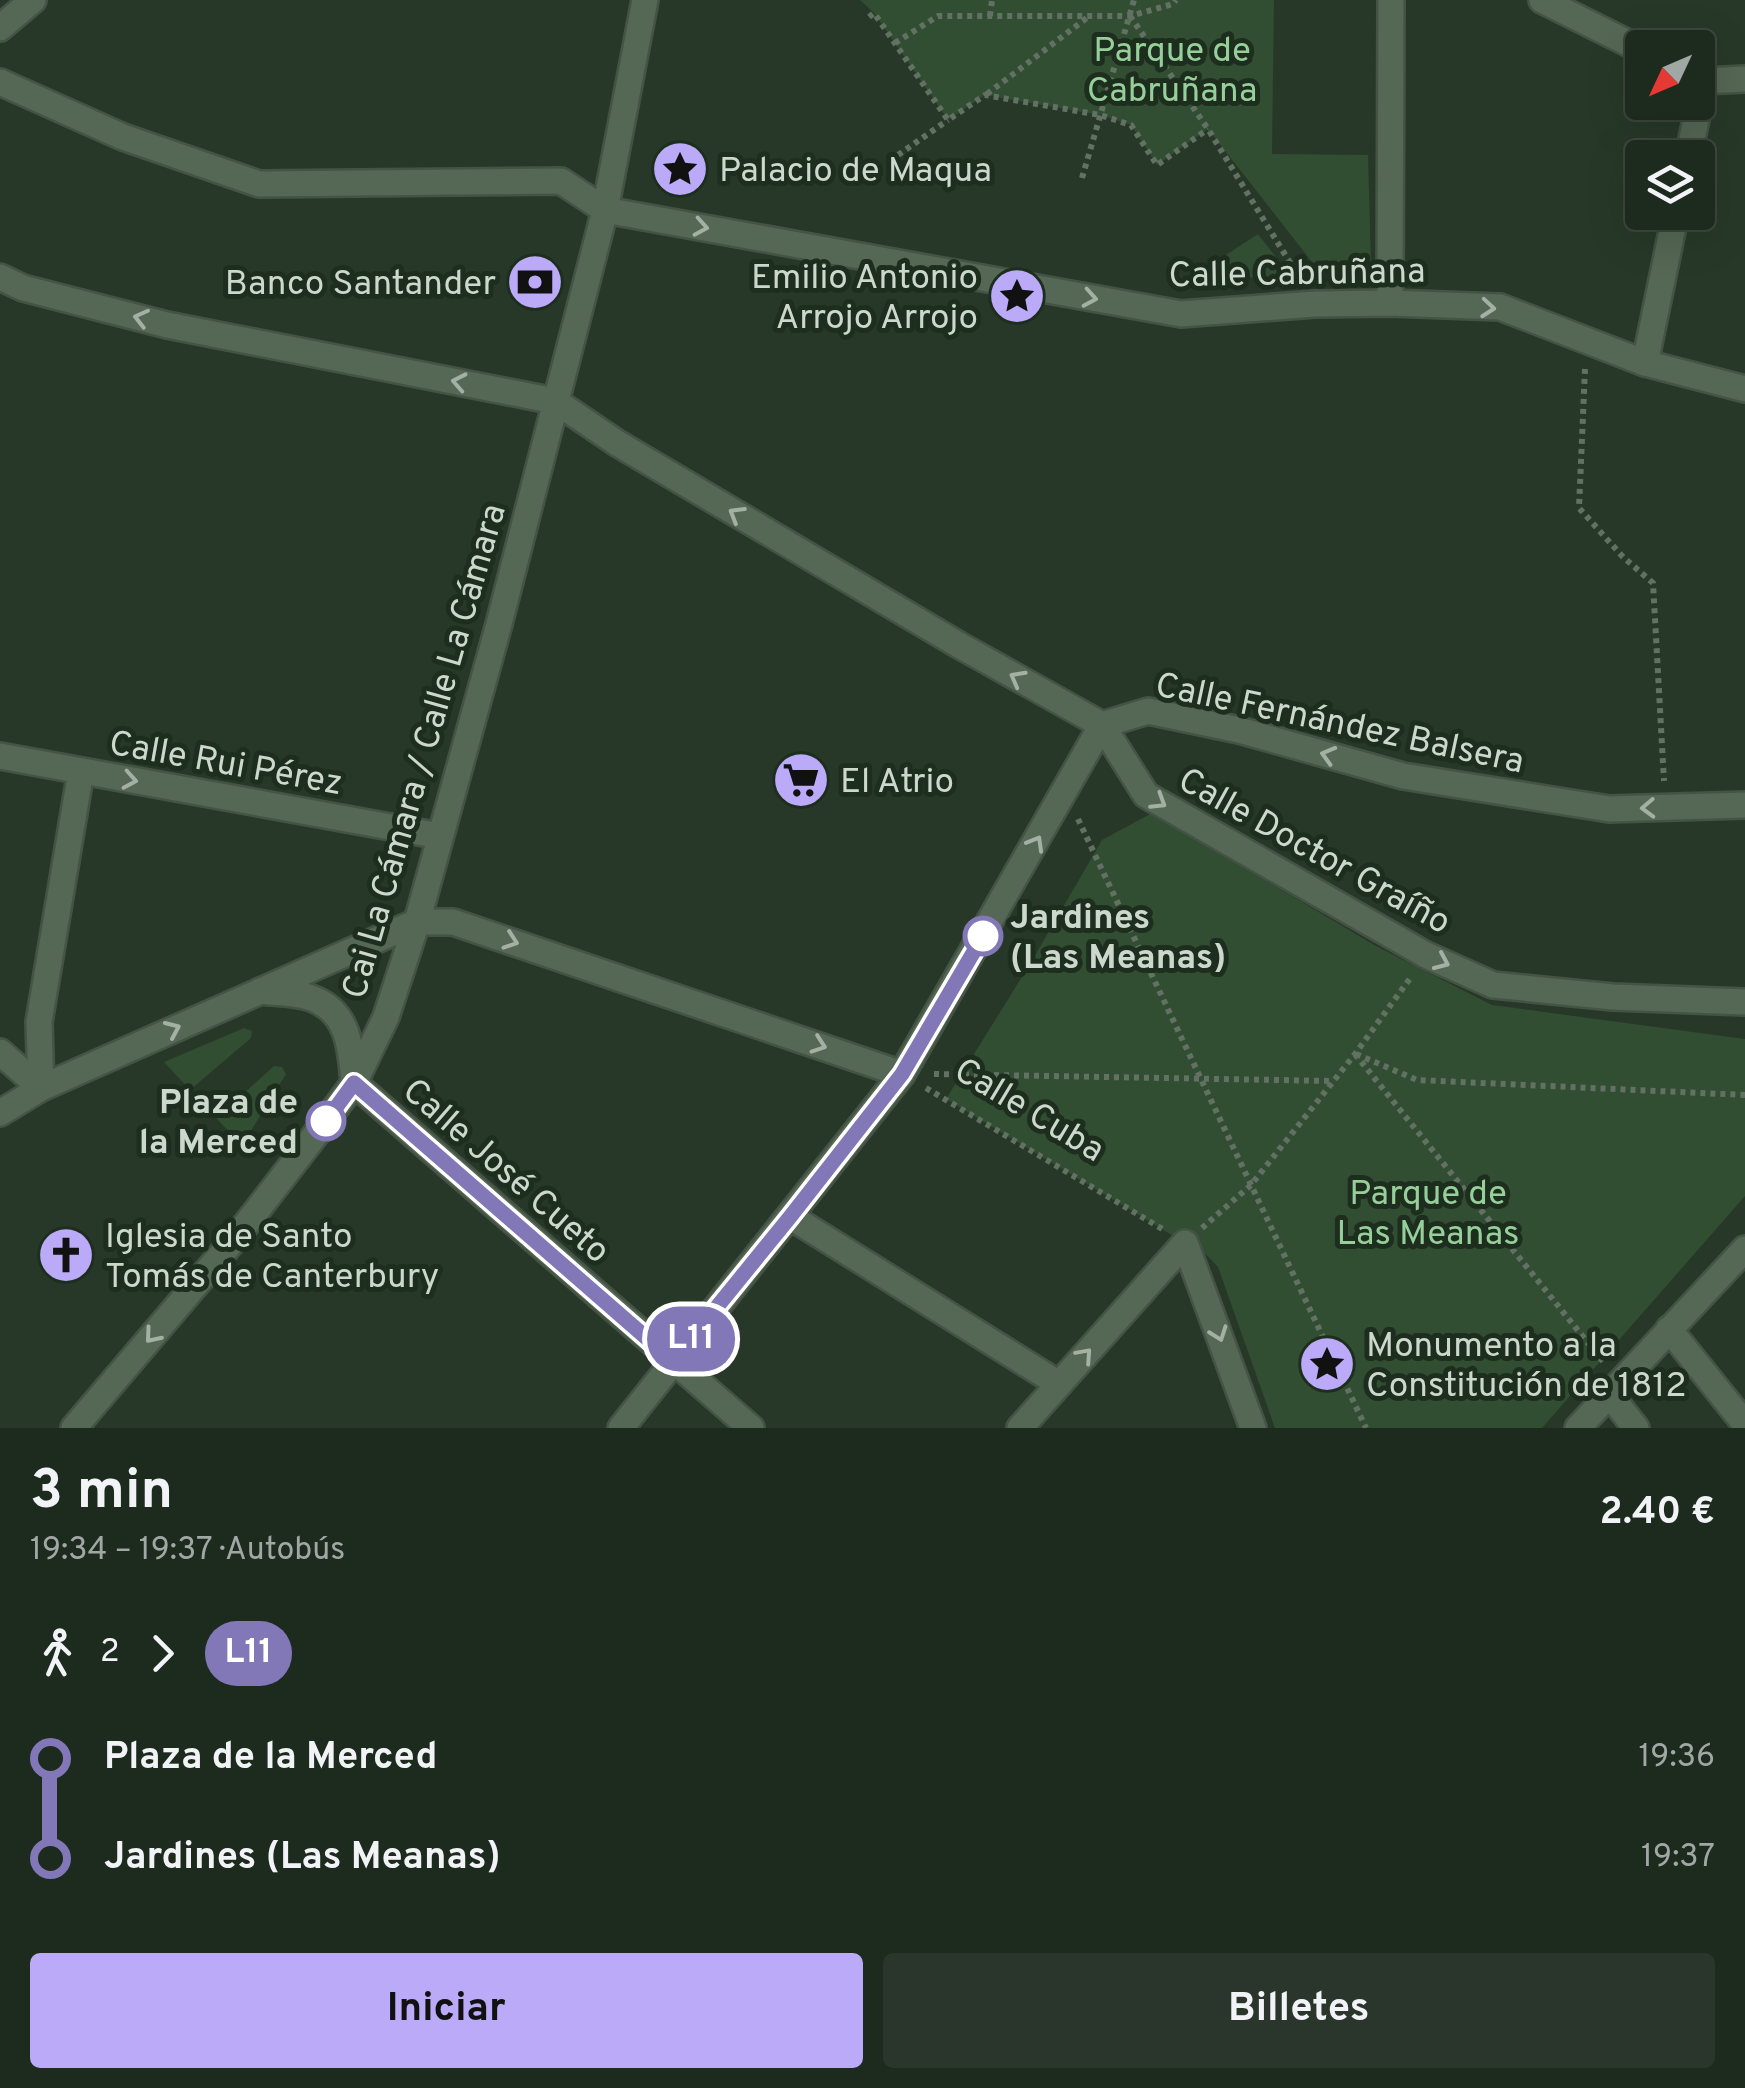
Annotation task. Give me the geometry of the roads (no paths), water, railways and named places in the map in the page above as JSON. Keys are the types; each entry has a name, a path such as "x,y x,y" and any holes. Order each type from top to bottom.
{"street":[{"path":"0,28 33,0"},
{"name":"Cai La Cámara / Calle La Cámara","path":"74,1428 238,1235 354,1083 386,1017 417,922 500,624 606,210 645,0"},
{"path":"1390,302 1392,0"},
{"path":"1542,0 1625,42"},
{"path":"1715,79 1745,79"},
{"path":"0,82 124,136 259,184 561,181 606,210"},
{"name":"Calle Cabruñana","path":"606,210 1181,314 1390,302 1500,308 1645,363 1745,389"},
{"path":"1645,363 1672,230"},
{"path":"0,277 23,288 173,326 555,400"},
{"name":"Calle Doctor Graíño","path":"555,400 617,444 959,646 1102,725 1146,795 1426,956 1493,985 1613,998 1745,1002"},
{"name":"Calle Fernández Balsera","path":"1102,725 1148,711 1240,730 1403,776 1609,809 1745,805"},
{"path":"621,1428 902,1074 1102,725"},
{"name":"Calle Rui Pérez","path":"0,756 440,836"},
{"path":"41,1088 39,1022 80,771"},
{"path":"0,1113 41,1088 417,922"},
{"name":"Calle Cuba","path":"417,922 454,922 902,1074"},
{"path":"260,991 315,998 340,1018 350,1046 354,1083"},
{"path":"0,1052 41,1088"},
{"name":"Calle José Cueto","path":"354,1083 751,1428"},
{"path":"790,1217 1059,1384"},
{"path":"1020,1428 1185,1243 1253,1428"},
{"path":"1578,1428 1745,1249"},
{"path":"1669,1329 1745,1424"},
{"path":"1614,1388 1636,1428"}],"place":[{"name":"Palacio de Maqua","path":"680,169"},
{"name":"Banco Santander","path":"535,282"},
{"name":"Emilio Antonio Arrojo Arrojo","path":"1017,296"},
{"name":"El Atrio","path":"801,780"},
{"name":"Jardines (Las Meanas)","path":"983,936"},
{"name":"Plaza de la Merced","path":"326,1121"},
{"name":"Iglesia de Santo Tomás de Canterbury","path":"66,1255"},
{"name":"Monumento a la Constitución de 1812","path":"1327,1364"}],"park label":[{"name":"Parque de Cabruñana","path":"1172,69"},
{"name":"Parque de Las Meanas","path":"1428,1212"}]}
